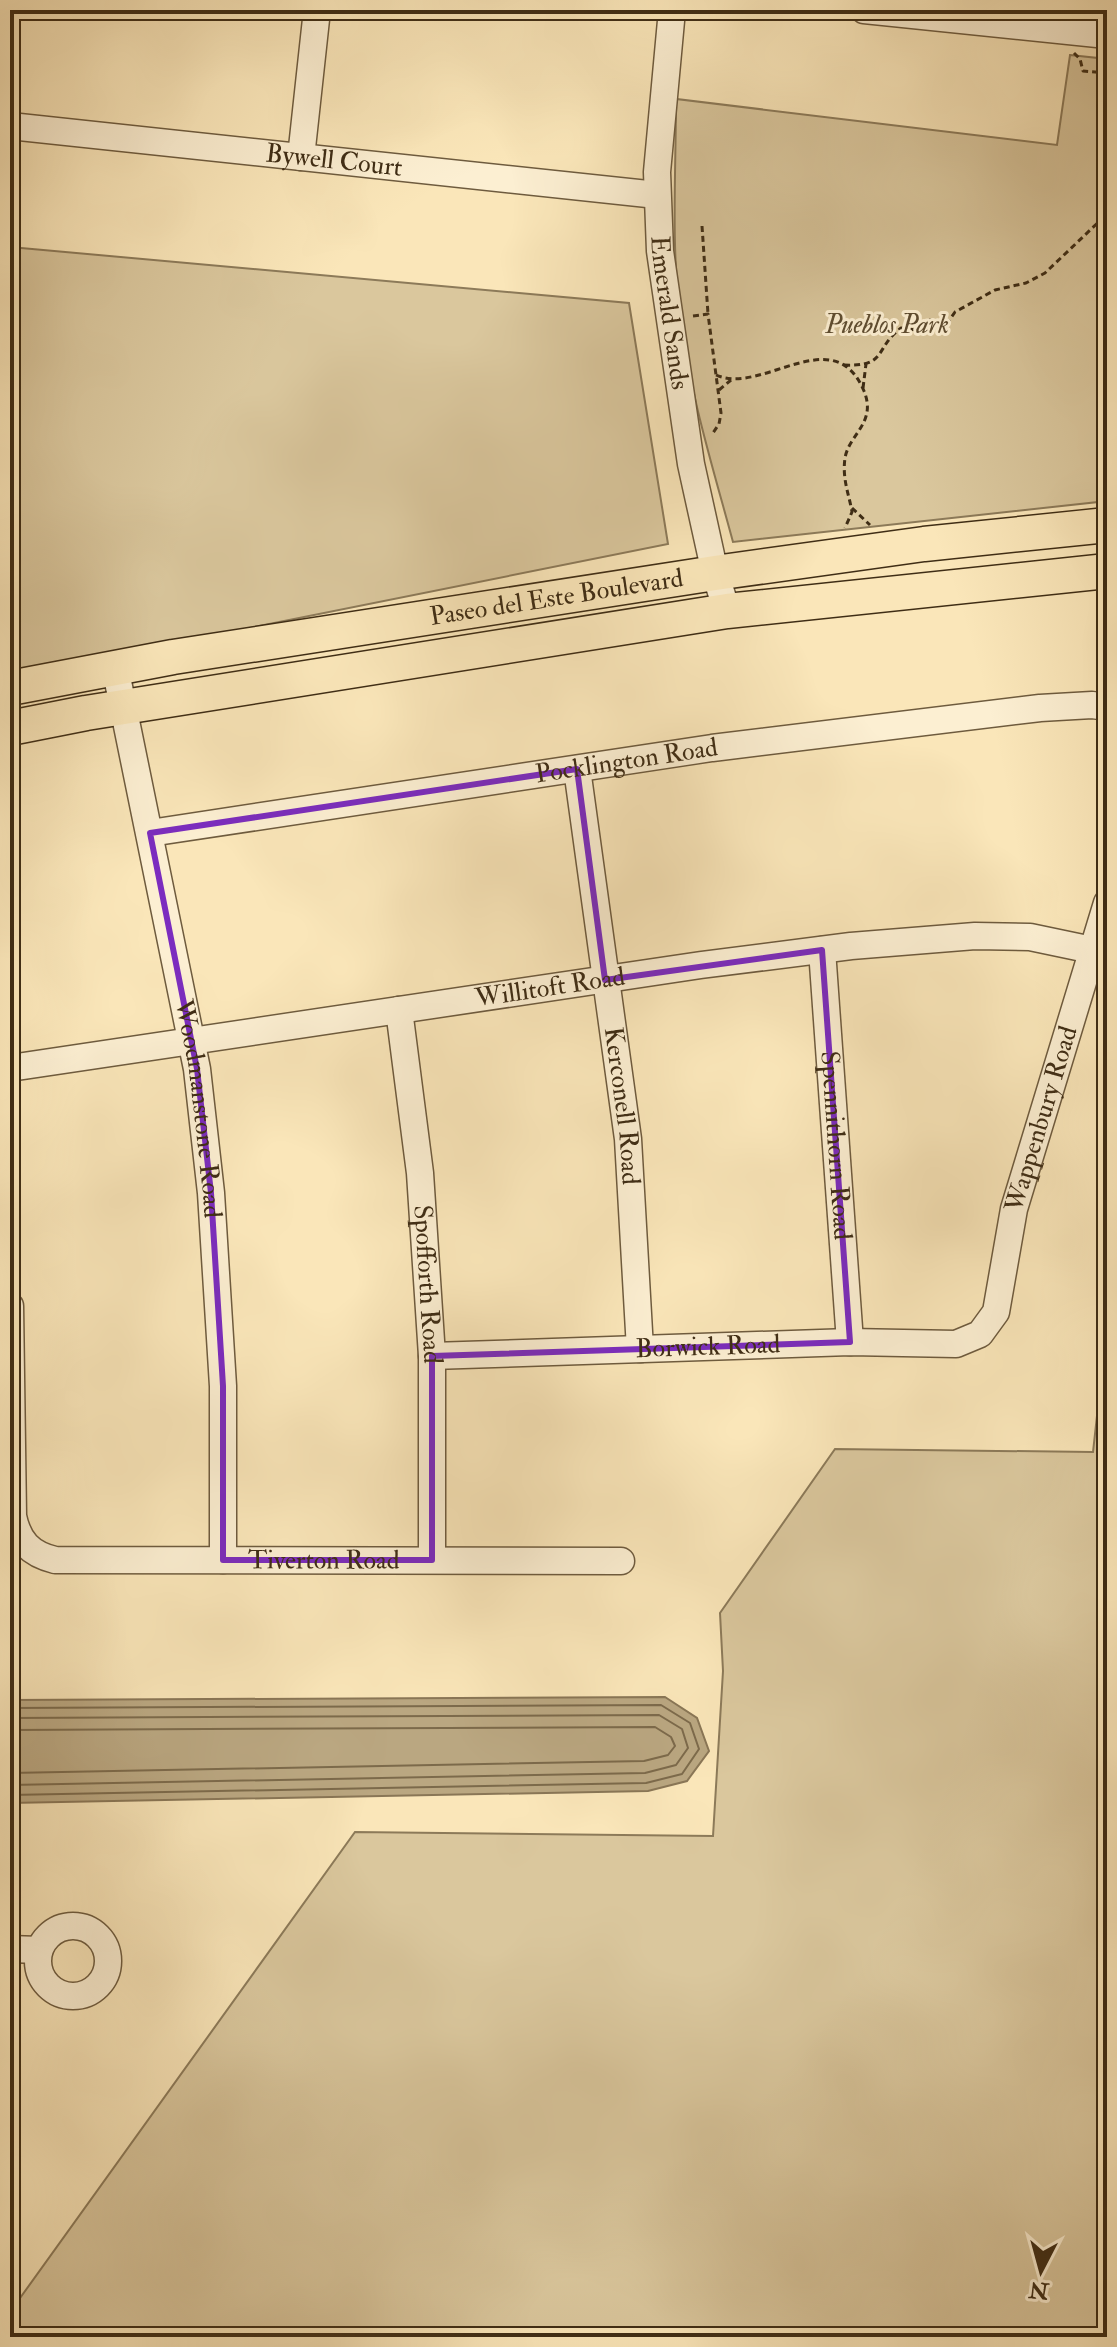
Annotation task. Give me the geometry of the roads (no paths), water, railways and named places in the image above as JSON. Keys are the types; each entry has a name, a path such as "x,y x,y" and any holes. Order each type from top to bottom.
{"main road":[{"name":"Paseo del Este Boulevard","path":"10,688 115,667 715,573 924,544 1107,525"},
{"name":"Paseo del Este Boulevard","path":"10,728 727,611 1107,571"}],"street":[{"path":"301,157 317,10"},
{"name":"Emerald Sands","path":"672,10 657,195 660,251 691,464 715,573 727,611"},
{"path":"864,10 1107,35"},
{"name":"Bywell Court","path":"10,126 657,195"},
{"name":"Woodmanstone Road","path":"115,667 192,1041 211,1193 222,1371 223,1560"},
{"name":"Pocklington Road","path":"150,833 712,748 1040,708 1107,707"},
{"name":"Kerconell Road","path":"577,769 628,1139 640,1349"},
{"name":"Wappenbury Road","path":"980,1334 996,1312 1014,1209 1107,903"},
{"name":"Willitoft Road","path":"10,1068 822,950 975,936 1030,937 1092,950"},
{"name":"Spennithorn Road","path":"822,950 850,1342"},
{"name":"Spofforth Road","path":"399,1010 420,1173 432,1356 432,1560"},
{"path":"10,1306 12,1424"},
{"name":"Borwick Road","path":"432,1356 850,1342 956,1344 980,1334"},
{"name":"Tiverton Road","path":"12,1424 13,1516 16,1529 31,1550 55,1560 621,1561"},
{"path":"10,1949 39,1950"}],"water":[{"path":"665,1697 697,1718 709,1751 687,1781 648,1791 10,1803 10,1700"}],"park label":[{"name":"Pueblos Park","path":"887,325"}]}
